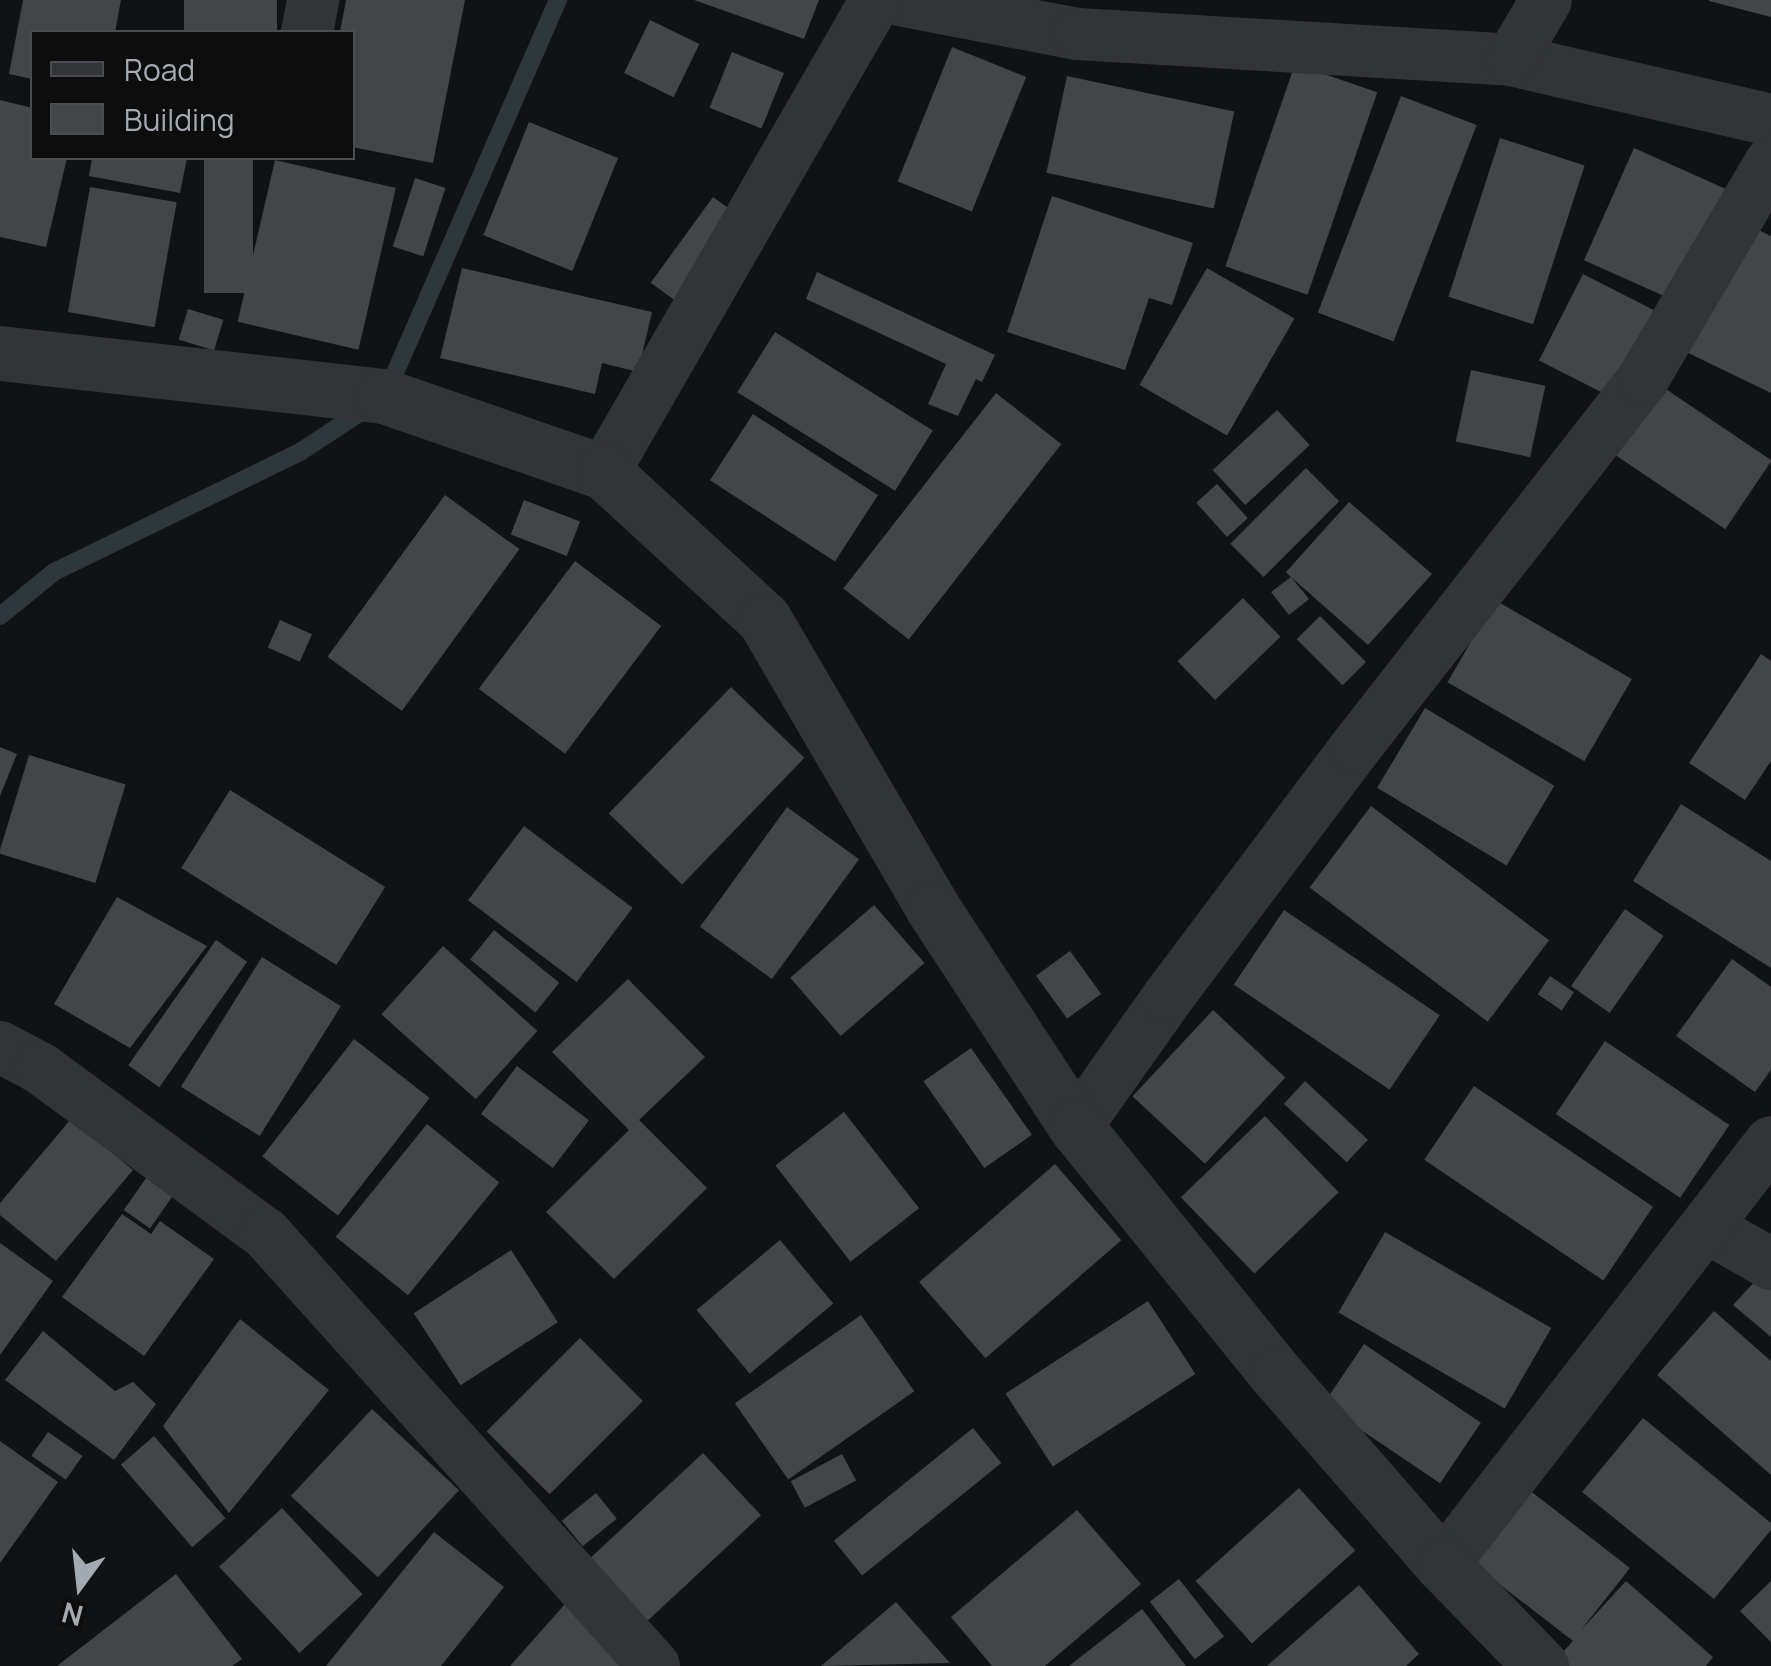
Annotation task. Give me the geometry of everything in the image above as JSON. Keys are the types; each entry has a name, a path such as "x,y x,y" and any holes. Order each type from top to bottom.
{"street":[{"path":"307,30 312,0"},
{"path":"604,472 876,0"},
{"path":"899,0 1078,34 1511,60 1771,120"},
{"path":"1511,60 1546,0"},
{"path":"1076,1127 1168,996 1354,748 1644,379 1771,162"},
{"path":"0,353 384,396 604,472 764,619 932,907 1076,1127 1259,1354 1443,1565 1541,1666"},
{"path":"0,1048 40,1068 265,1233 654,1666"},
{"path":"1443,1565 1771,1142"},
{"path":"1706,1227 1771,1264"}],"building":[{"path":"23,0 121,0 115,30 30,30 30,79 9,74"},
{"path":"184,0 277,0 277,30 184,30"},
{"path":"346,0 465,0 433,163 355,148 355,30 340,30"},
{"path":"694,0 819,0 804,39"},
{"path":"1771,0 1771,17 1709,1"},
{"path":"650,20 699,44 674,97 624,73"},
{"path":"952,47 1026,77 972,211 898,181"},
{"path":"732,52 784,73 761,129 710,108"},
{"path":"1295,64 1377,92 1308,295 1225,266"},
{"path":"1067,76 1234,112 1214,208 1046,173"},
{"path":"1401,96 1477,125 1393,342 1318,313"},
{"path":"0,100 30,108 30,160 67,160 46,247 0,237"},
{"path":"529,122 618,158 572,271 483,235"},
{"path":"1500,138 1585,166 1533,324 1448,297"},
{"path":"1634,148 1728,190 1678,302 1584,260"},
{"path":"92,160 187,160 180,193 89,176"},
{"path":"204,160 253,160 253,293 204,293"},
{"path":"275,160 396,188 358,350 238,322"},
{"path":"415,178 445,188 423,256 393,246"},
{"path":"90,187 177,202 155,327 68,312"},
{"path":"1052,196 1193,243 1172,305 1149,298 1125,370 1007,332"},
{"path":"713,197 741,217 678,303 651,283"},
{"path":"1742,222 1771,236 1771,393 1680,349"},
{"path":"462,268 652,312 638,372 602,363 595,394 440,358"},
{"path":"1207,268 1294,318 1227,435 1140,385"},
{"path":"817,272 995,355 982,382 976,379 958,416 928,404 946,364 806,299"},
{"path":"1583,274 1667,317 1623,403 1539,360"},
{"path":"188,309 223,320 214,350 179,340"},
{"path":"775,332 933,431 895,491 737,392"},
{"path":"1471,370 1545,386 1530,457 1456,441"},
{"path":"1654,381 1771,460 1725,529 1608,450"},
{"path":"996,393 1061,444 909,640 843,588"},
{"path":"1277,410 1310,445 1245,505 1213,470"},
{"path":"753,414 878,495 835,561 710,480"},
{"path":"1306,468 1339,501 1264,577 1230,544"},
{"path":"1217,484 1248,518 1227,537 1196,503"},
{"path":"445,495 519,549 402,711 327,657"},
{"path":"524,500 580,522 567,556 511,535"},
{"path":"1349,502 1432,574 1368,645 1286,572"},
{"path":"575,561 661,626 565,754 479,689"},
{"path":"1291,577 1309,599 1289,615 1271,592"},
{"path":"1243,598 1281,637 1215,700 1178,661"},
{"path":"1495,600 1632,679 1584,761 1448,682"},
{"path":"1320,616 1366,662 1343,685 1297,639"},
{"path":"280,620 312,634 300,662 268,647"},
{"path":"1761,654 1771,661 1771,761 1745,800 1689,763"},
{"path":"731,687 804,758 682,884 609,814"},
{"path":"1425,708 1554,786 1507,865 1377,788"},
{"path":"0,747 17,754 0,796"},
{"path":"29,755 126,785 95,883 0,854"},
{"path":"230,790 385,887 336,965 181,868"},
{"path":"1681,804 1771,861 1771,968 1633,881"},
{"path":"1371,806 1549,940 1488,1022 1310,887"},
{"path":"787,807 859,859 772,979 700,927"},
{"path":"524,826 633,908 577,982 468,900"},
{"path":"117,897 207,946 130,1048 54,1004"},
{"path":"874,905 925,963 841,1036 790,978"},
{"path":"1625,909 1664,936 1610,1013 1571,986"},
{"path":"1284,910 1440,1015 1390,1090 1234,985"},
{"path":"494,930 559,983 535,1012 470,960"},
{"path":"216,940 247,962 159,1087 128,1065"},
{"path":"443,946 537,1031 476,1099 381,1014"},
{"path":"1070,951 1101,994 1067,1019 1036,976"},
{"path":"262,957 341,1006 260,1136 181,1087"},
{"path":"1732,959 1771,987 1771,1070 1755,1092 1676,1036"},
{"path":"1550,976 1574,992 1562,1010 1538,994"},
{"path":"628,979 705,1057 639,1120 707,1188 614,1279 546,1212 629,1130 552,1052"},
{"path":"1213,1010 1285,1078 1205,1164 1133,1096"},
{"path":"354,1039 430,1098 338,1216 262,1156"},
{"path":"1605,1041 1729,1125 1680,1198 1556,1114"},
{"path":"971,1048 1032,1135 984,1168 923,1081"},
{"path":"517,1066 589,1120 553,1168 481,1114"},
{"path":"1305,1081 1368,1140 1347,1162 1284,1104"},
{"path":"1474,1086 1653,1207 1603,1281 1424,1160"},
{"path":"844,1112 919,1208 851,1262 775,1166"},
{"path":"1265,1116 1339,1192 1254,1274 1181,1197"},
{"path":"71,1119 133,1170 56,1261 0,1215 0,1203"},
{"path":"427,1124 499,1183 408,1295 336,1237"},
{"path":"1055,1164 1121,1240 985,1358 919,1282"},
{"path":"149,1174 175,1192 150,1228 124,1210"},
{"path":"122,1214 151,1234 160,1221 214,1259 144,1356 62,1297"},
{"path":"1385,1232 1551,1328 1505,1409 1338,1313"},
{"path":"780,1240 833,1304 750,1374 697,1310"},
{"path":"0,1243 53,1281 0,1355"},
{"path":"511,1250 558,1322 461,1385 414,1313"},
{"path":"1759,1277 1771,1287 1771,1337 1733,1305"},
{"path":"1148,1301 1195,1374 1053,1467 1005,1394"},
{"path":"1714,1311 1771,1361 1771,1475 1657,1375"},
{"path":"861,1315 914,1391 788,1480 735,1403"},
{"path":"240,1319 329,1390 229,1513 163,1426"},
{"path":"43,1331 115,1391 133,1382 156,1404 114,1460 5,1380"},
{"path":"580,1338 643,1401 550,1494 487,1431"},
{"path":"1364,1344 1481,1423 1440,1483 1323,1405"},
{"path":"372,1409 459,1490 378,1577 291,1496"},
{"path":"1643,1418 1771,1523 1771,1530 1714,1599 1582,1492"},
{"path":"973,1428 1001,1463 862,1576 834,1541"},
{"path":"48,1432 82,1456 66,1480 31,1456"},
{"path":"154,1436 226,1518 192,1547 121,1465"},
{"path":"0,1441 58,1482 0,1563"},
{"path":"703,1453 761,1515 645,1624 587,1561"},
{"path":"842,1454 856,1480 805,1508 791,1481"},
{"path":"1524,1486 1630,1568 1581,1630 1626,1581 1713,1657 1706,1666 1568,1666 1558,1657 1573,1641 1467,1559"},
{"path":"1299,1488 1355,1550 1252,1643 1196,1581"},
{"path":"596,1493 617,1519 583,1546 562,1521"},
{"path":"282,1508 362,1594 300,1653 219,1567"},
{"path":"1077,1510 1141,1584 1045,1666 992,1666 951,1617"},
{"path":"434,1532 504,1587 441,1666 326,1666"},
{"path":"176,1574 242,1659 232,1666 57,1666"},
{"path":"1179,1579 1224,1637 1195,1659 1150,1602"},
{"path":"1771,1581 1771,1642 1740,1611"},
{"path":"1359,1585 1419,1654 1406,1666 1267,1666"},
{"path":"896,1602 950,1663 821,1666"},
{"path":"566,1603 638,1666 510,1666"},
{"path":"1142,1609 1186,1666 1069,1666"}],"waterway":[{"path":"388,389 558,0"},
{"path":"0,616 54,572 300,452 370,406"}]}
